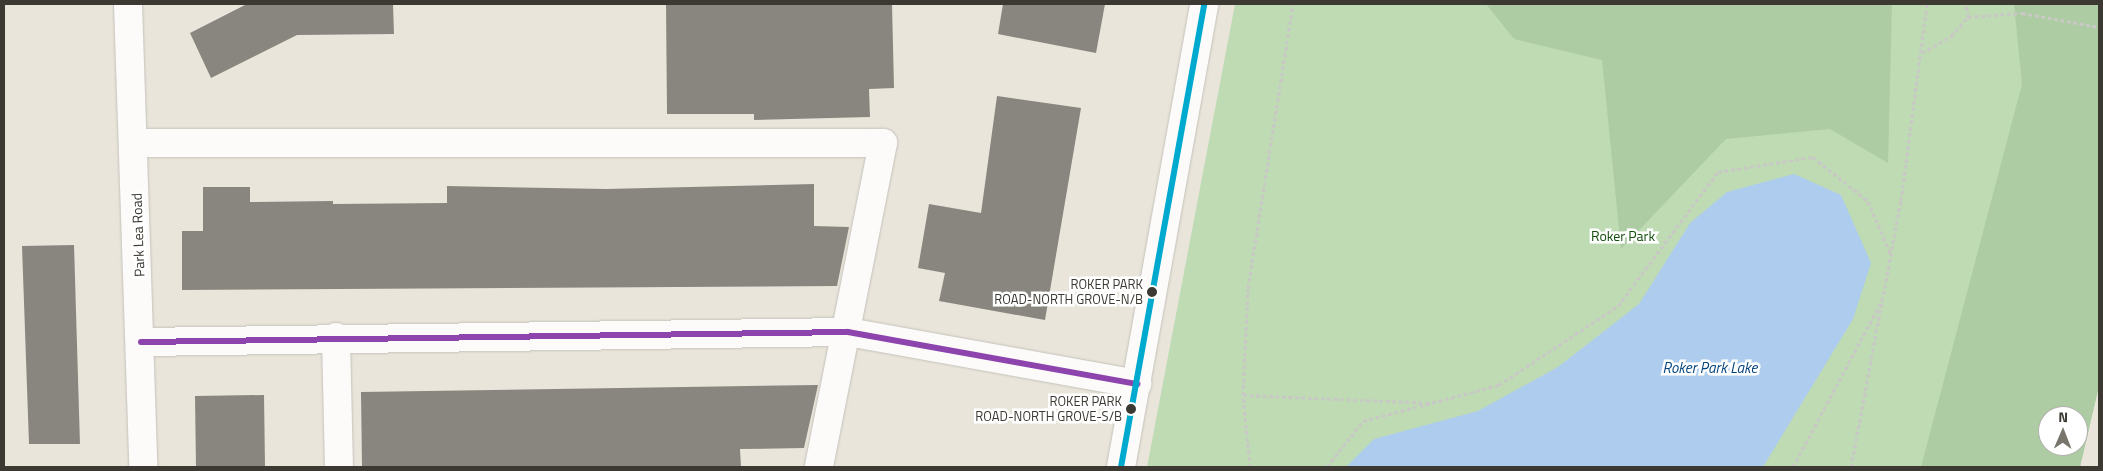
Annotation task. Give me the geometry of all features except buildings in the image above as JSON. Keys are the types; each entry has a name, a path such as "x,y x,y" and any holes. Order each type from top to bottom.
{"street":[{"name":"Park Lea Road","path":"128,4 135,143 143,467"},
{"path":"1121,467 1204,4"},
{"path":"135,143 883,143 848,332 819,467"},
{"path":"141,342 336,337 848,332 1137,384"},
{"path":"336,337 339,467"}],"path":[{"path":"1250,467 1243,395 1248,288 1293,4"},
{"path":"1851,467 1891,255 1922,53 1927,4"},
{"path":"1966,4 1968,17"},
{"path":"1922,53 1951,36 1968,17 2022,13 2099,27"},
{"path":"1327,467 1363,422 1499,385 1618,306 1718,172 1813,156 1868,201 1891,255"},
{"path":"1793,467 1883,298"},
{"path":"1243,395 1432,403"}],"green space":[{"name":"Roker Park","path":"1235,4 2099,4 2099,386 2088,433 2088,406 2038,406 2038,456 2083,456 2080,467 1147,467"},
{"path":"1486,4 1892,4 1888,163 1830,129 1726,139 1621,249 1602,60 1514,39"},
{"path":"2014,4 2099,4 2099,386 2088,433 2088,406 2038,406 2038,456 2083,456 2080,467 1921,467 2022,84"}],"water":[{"name":"Roker Park Lake","path":"1794,174 1841,195 1871,263 1853,319 1763,467 1346,467 1374,439 1478,411 1558,367 1639,304 1690,223 1727,192"}],"transit line":[{"path":"1121,467 1204,4"},
{"path":"141,342 848,332 1137,384"}],"place":[{"name":"ROKER PARK ROAD-NORTH GROVE-N/B","path":"1152,292"},
{"name":"ROKER PARK ROAD-NORTH GROVE-S/B","path":"1131,409"}]}
